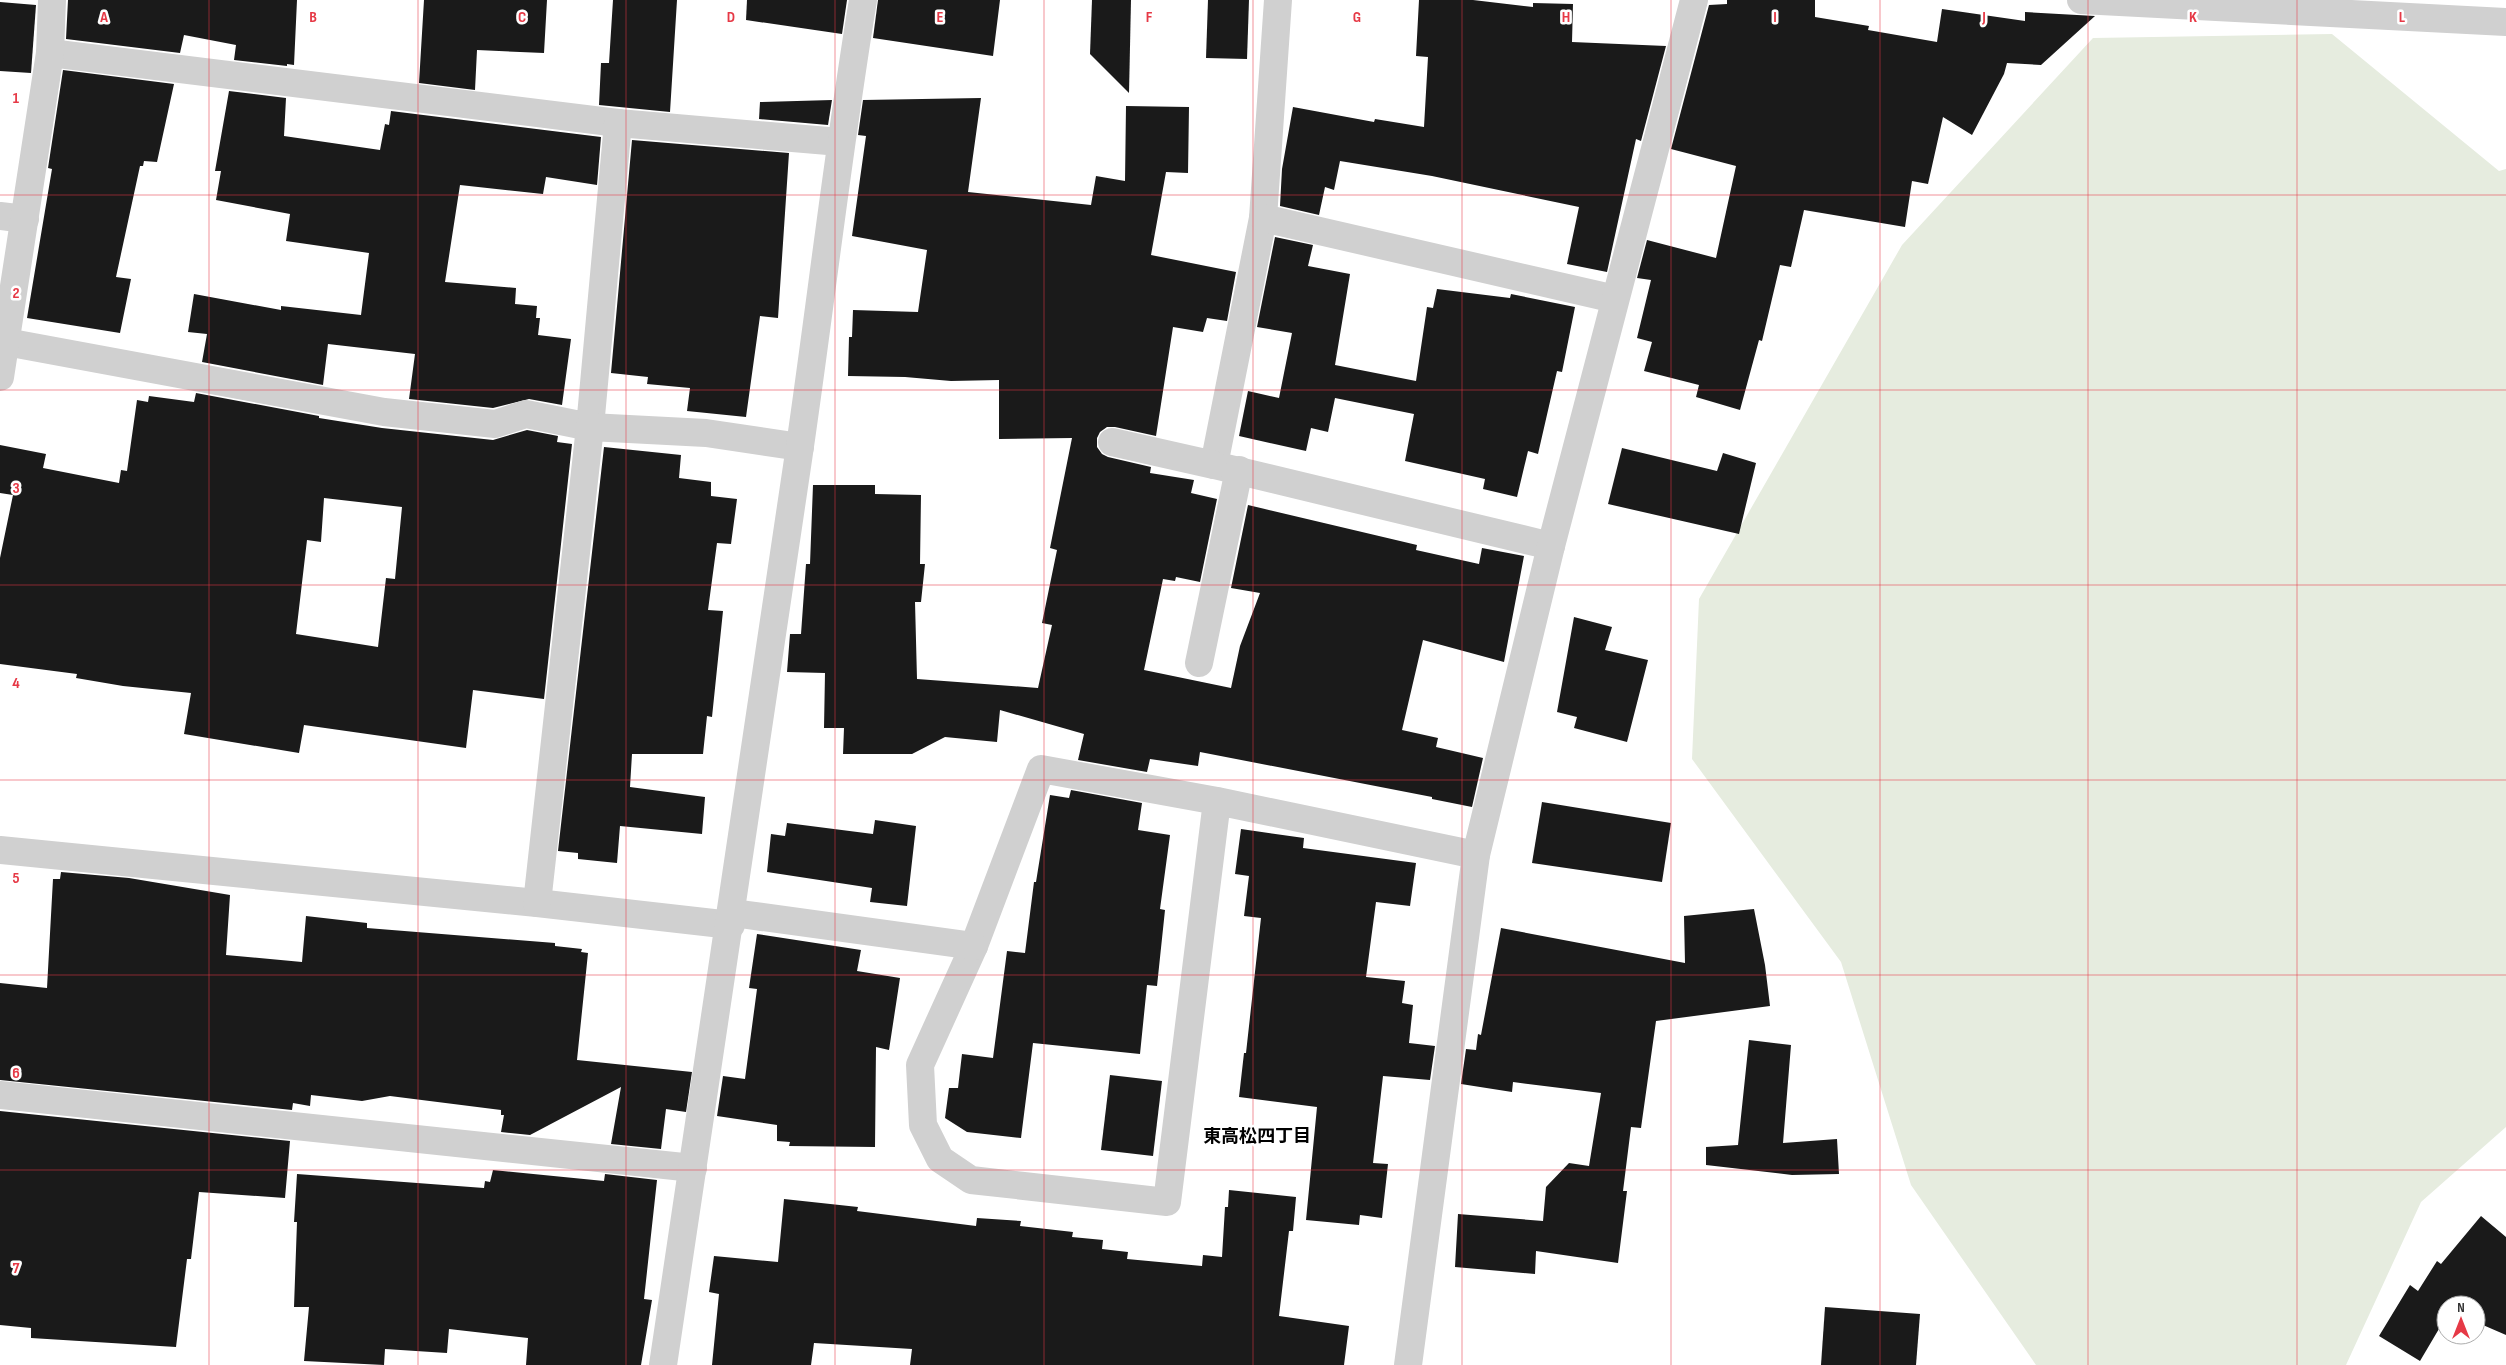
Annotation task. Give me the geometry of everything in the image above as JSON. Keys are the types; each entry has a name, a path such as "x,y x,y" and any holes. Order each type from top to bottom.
{"street":[{"path":"0,377 6,342 13,217 50,53 52,0"},
{"path":"663,1365 732,919 800,447 840,142 863,0"},
{"path":"1199,662 1263,218 1278,0"},
{"path":"1408,1365 1476,855 1551,546 1694,0"},
{"path":"2081,0 2506,22"},
{"path":"50,53 618,123 840,142"},
{"path":"537,903 590,427 618,123"},
{"path":"1263,218 1615,300"},
{"path":"6,342 384,412 495,424 526,414 590,427 706,433 800,447"},
{"path":"1112,442 1551,546"},
{"path":"1217,801 1168,1202 971,1180 940,1159 924,1125 920,1065 974,946 1040,769 1217,801 1476,855"},
{"path":"0,850 537,903 732,919 974,946"},
{"path":"0,1095 693,1168"}],"shaded area":[{"path":"2332,34 2499,171 2506,169 2506,1127 2421,1202 2346,1365 2036,1365 1911,1185 1841,962 1692,759 1699,599 1902,245 2093,38"}],"building":[{"path":"68,0 297,0 294,65 287,64 287,66 234,60 236,45 184,35 180,53 66,39"},
{"path":"424,0 547,0 544,53 477,50 475,90 419,83"},
{"path":"613,0 677,0 670,112 599,105 601,63 609,63"},
{"path":"747,0 847,0 842,34 746,20"},
{"path":"878,0 1000,0 993,56 873,38"},
{"path":"1092,0 1131,0 1129,93 1090,54"},
{"path":"1208,0 1249,0 1247,59 1206,58"},
{"path":"1419,0 1473,0 1533,7 1533,3 1573,4 1572,42 1666,46 1641,141 1636,139 1607,272 1567,264 1579,207 1432,176 1340,161 1334,190 1325,187 1319,215 1280,206 1282,169 1293,107 1374,122 1375,119 1424,127 1428,57 1416,56"},
{"path":"1727,0 1815,0 1815,17 1869,26 1868,30 1937,42 1942,9 2025,21 2025,12 2095,16 2041,65 2007,63 2004,74 1972,135 1943,117 1928,184 1912,181 1905,227 1804,210 1791,267 1780,265 1762,341 1759,340 1740,410 1696,397 1699,385 1644,371 1652,342 1637,338 1651,280 1637,278 1647,240 1716,258 1736,166 1671,149 1709,5 1727,4"},
{"path":"0,2 36,5 31,73 0,71"},
{"path":"63,70 174,84 157,162 144,161 143,166 140,166 116,277 131,279 120,333 27,318 52,169 48,168"},
{"path":"229,91 286,98 284,136 380,150 385,124 389,125 391,111 601,137 597,185 546,177 543,194 460,185 445,282 516,288 515,304 537,306 536,318 540,318 538,335 571,339 562,405 529,399 493,408 409,399 415,354 328,344 323,385 202,362 207,334 188,332 194,294 281,310 281,306 361,315 369,253 286,241 290,214 216,200 221,171 215,171"},
{"path":"981,98 968,192 1091,205 1096,176 1125,181 1126,106 1189,107 1188,173 1166,172 1151,255 1236,272 1227,321 1207,318 1203,332 1173,327 1156,436 1107,427 1100,432 1097,438 1097,447 1102,454 1151,467 1150,473 1194,480 1191,493 1217,499 1200,582 1176,577 1175,581 1163,579 1144,670 1231,688 1240,646 1260,593 1231,588 1248,505 1417,545 1416,550 1479,564 1482,548 1524,556 1504,662 1423,640 1402,730 1438,738 1436,747 1483,758 1472,807 1432,799 1432,797 1200,752 1198,766 1150,759 1147,772 1078,760 1084,734 1000,710 997,742 945,737 912,754 843,754 844,728 824,728 825,673 787,672 790,634 801,634 806,564 810,564 813,485 875,485 875,494 921,495 920,564 925,564 921,602 915,602 917,679 1038,688 1052,625 1042,623 1057,550 1050,548 1072,438 999,439 999,380 951,381 905,377 848,376 849,337 852,337 853,310 918,312 927,250 852,236 866,136 858,135 863,100"},
{"path":"832,100 828,125 759,119 760,102"},
{"path":"632,140 789,153 778,318 760,316 746,417 687,411 690,388 647,384 648,377 611,373"},
{"path":"1275,237 1313,245 1308,266 1350,274 1335,365 1416,381 1427,307 1433,308 1437,289 1510,298 1511,294 1575,307 1562,372 1557,371 1538,454 1528,451 1517,497 1483,489 1485,479 1405,461 1414,414 1335,398 1328,432 1311,428 1306,451 1239,436 1248,391 1279,398 1292,333 1257,327"},
{"path":"196,393 319,416 319,418 382,428 493,440 527,430 558,436 557,442 572,444 544,699 473,690 466,748 304,725 299,753 184,734 191,693 123,686 76,678 77,674 0,664 0,558 13,495 0,493 0,445 46,454 43,468 119,483 121,470 127,471 137,400 148,402 149,396 194,402","holes":["324,498 402,507 395,579 386,578 378,647 296,634 307,540 321,542"]},
{"path":"604,447 681,455 679,478 711,482 711,496 737,499 731,544 717,543 708,610 723,611 712,717 707,716 703,754 632,754 630,787 705,797 702,834 620,826 617,863 578,859 578,853 558,851"},
{"path":"1622,448 1717,471 1723,453 1756,463 1739,534 1608,504"},
{"path":"1574,617 1612,627 1605,650 1648,660 1627,742 1574,728 1577,717 1557,712"},
{"path":"1071,790 1142,803 1138,830 1170,835 1160,909 1165,910 1157,986 1147,985 1140,1054 1033,1043 1021,1138 967,1132 945,1118 949,1088 958,1088 962,1054 993,1058 1007,951 1025,953 1034,882 1036,882 1050,795 1069,798"},
{"path":"1542,802 1671,823 1662,882 1532,863"},
{"path":"875,820 916,826 907,906 870,902 872,888 767,872 771,834 785,836 787,823 873,834"},
{"path":"1241,829 1304,838 1303,848 1416,863 1410,906 1376,902 1366,977 1405,981 1402,1003 1413,1005 1409,1043 1435,1046 1430,1080 1383,1076 1373,1163 1388,1164 1382,1218 1360,1215 1359,1225 1306,1220 1317,1107 1239,1097 1244,1053 1246,1053 1261,918 1244,916 1249,876 1235,874"},
{"path":"61,872 129,878 230,895 226,955 302,962 306,916 367,923 367,928 555,943 555,946 582,949 581,952 588,953 577,1060 692,1072 686,1112 666,1109 661,1149 611,1144 621,1087 530,1135 501,1132 504,1115 501,1115 501,1110 390,1096 362,1101 311,1095 310,1106 293,1103 292,1110 0,1080 0,983 47,988 53,879 60,879"},
{"path":"1754,909 1765,965 1770,1006 1656,1021 1641,1128 1631,1127 1623,1191 1627,1191 1618,1263 1536,1251 1535,1274 1455,1267 1458,1214 1543,1221 1546,1187 1569,1163 1589,1166 1601,1093 1513,1082 1512,1092 1461,1084 1466,1049 1476,1050 1478,1034 1481,1035 1501,928 1685,963 1684,916"},
{"path":"757,934 861,950 857,971 900,978 889,1050 876,1047 875,1147 789,1146 790,1142 777,1141 777,1125 717,1116 723,1076 745,1079 757,989 749,988"},
{"path":"1749,1040 1791,1045 1783,1143 1837,1139 1839,1174 1792,1175 1706,1165 1706,1147 1738,1145"},
{"path":"1110,1075 1162,1081 1153,1156 1101,1150"},
{"path":"0,1111 290,1141 285,1198 199,1192 191,1259 187,1259 176,1347 31,1338 31,1328 0,1325"},
{"path":"493,1170 604,1181 605,1174 657,1180 644,1299 652,1300 641,1365 526,1365 528,1338 449,1329 447,1353 385,1349 384,1365 304,1361 309,1307 294,1307 297,1222 294,1222 297,1174 484,1188 485,1181 490,1182"},
{"path":"1229,1190 1296,1197 1293,1231 1289,1231 1279,1316 1349,1326 1344,1365 910,1365 912,1349 814,1343 811,1365 712,1365 719,1294 709,1292 714,1256 778,1262 784,1199 858,1207 857,1211 976,1226 977,1218 1021,1221 1020,1226 1073,1232 1072,1237 1103,1240 1102,1249 1128,1252 1127,1259 1202,1266 1203,1255 1222,1257 1225,1207 1228,1207"},
{"path":"2481,1216 2506,1237 2506,1335 2486,1326 2486,1295 2436,1295 2436,1334 2420,1361 2379,1336 2410,1285 2418,1291 2437,1261 2441,1264"},
{"path":"1825,1307 1920,1314 1916,1365 1821,1365"}],"district":[{"name":"東高松四丁目","path":"1257,1136"}]}
